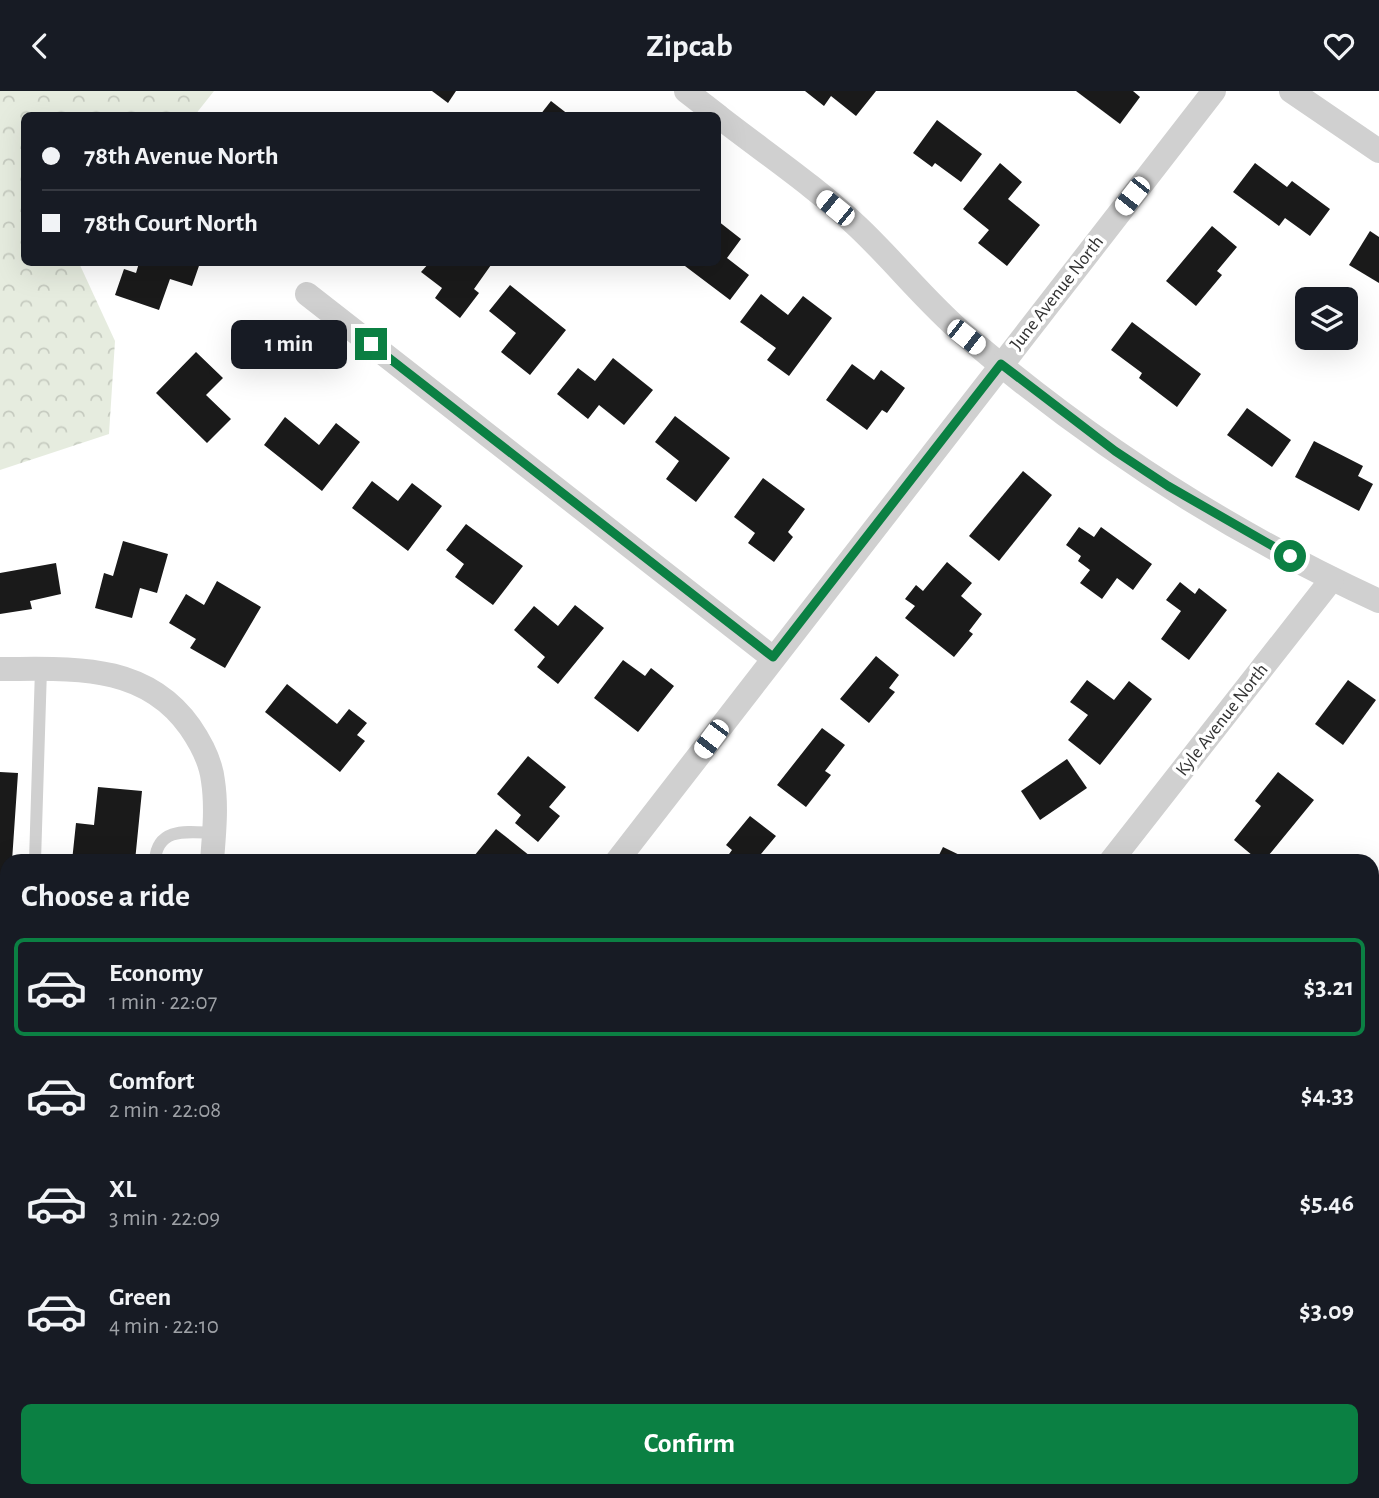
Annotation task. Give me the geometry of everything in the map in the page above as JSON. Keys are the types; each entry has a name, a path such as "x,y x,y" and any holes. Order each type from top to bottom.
{"street":[{"path":"686,91 712,112"},
{"name":"June Avenue North","path":"622,854 1214,91"},
{"path":"1291,91 1379,151"},
{"path":"721,119 857,226 966,337 1115,451 1168,486 1332,579 1379,601"},
{"path":"307,294 773,657"},
{"name":"Kyle Avenue North","path":"1116,854 1332,579"},
{"path":"0,669 81,670 117,675 152,689 181,714 201,743 213,779 212,854"}],"lane":[{"path":"36,854 41,669"},
{"path":"155,854 155,850 167,838 177,832 214,833"}],"green space":[{"path":"0,91 214,91 197,112 21,112 21,266 80,266 115,341 109,434 0,470"}],"building":[{"path":"432,91 456,91 448,103"},
{"path":"805,91 876,91 856,116 831,96 824,106"},
{"path":"1076,91 1133,91 1140,97 1120,124"},
{"path":"551,101 565,112 542,112"},
{"path":"937,120 982,154 961,182 935,163 932,167 913,153"},
{"path":"1000,163 1022,182 1008,199 1040,225 1007,266 978,243 989,230 963,209"},
{"path":"1255,163 1287,187 1292,181 1330,209 1310,236 1285,218 1279,226 1233,192"},
{"path":"721,223 741,239 727,258 749,275 730,300 685,266 721,266"},
{"path":"1212,226 1237,247 1217,271 1222,275 1196,306 1166,281"},
{"path":"1370,231 1379,237 1379,283 1349,265"},
{"path":"138,266 199,266 192,286 170,279 159,310 115,295 124,269 136,273"},
{"path":"426,266 490,266 474,289 479,293 460,318 435,298 442,288 421,272"},
{"path":"510,285 566,330 530,375 501,352 516,333 489,311"},
{"path":"761,294 788,315 803,296 832,318 789,376 767,360 776,348 740,322"},
{"path":"1132,322 1201,374 1177,407 1139,378 1142,373 1111,350"},
{"path":"196,352 223,378 206,395 231,419 207,443 156,393"},
{"path":"613,358 653,390 624,425 599,405 588,419 557,394 578,368 595,381"},
{"path":"852,364 874,380 881,370 905,388 887,413 882,410 867,430 826,400"},
{"path":"1247,408 1291,440 1272,467 1227,435"},
{"path":"675,416 730,458 696,502 666,479 679,461 655,442"},
{"path":"285,417 319,445 336,423 360,442 322,491 264,445"},
{"path":"1314,441 1363,466 1358,476 1373,484 1359,511 1295,477"},
{"path":"1023,471 1052,495 999,561 969,536"},
{"path":"763,478 805,509 788,532 793,537 774,562 748,543 755,533 734,517"},
{"path":"372,481 398,501 412,483 442,506 408,551 352,508"},
{"path":"466,524 523,566 493,605 455,577 464,564 446,550"},
{"path":"1079,527 1094,537 1101,527 1152,564 1133,590 1117,578 1102,599 1080,583 1090,570 1078,561 1081,556 1066,545"},
{"path":"123,541 168,554 157,593 140,588 132,618 95,608 104,573 113,576"},
{"path":"947,562 972,583 961,596 982,614 969,631 973,634 954,657 905,618 915,606 905,599 916,585 923,591"},
{"path":"56,563 61,594 30,601 32,609 0,614 0,573"},
{"path":"217,581 261,607 225,668 190,648 196,639 169,623 186,594 204,605"},
{"path":"1180,582 1195,594 1199,588 1227,610 1189,660 1161,639 1181,611 1166,600"},
{"path":"575,605 604,628 558,684 537,667 545,657 514,630 534,606 558,626"},
{"path":"876,656 899,675 889,688 895,692 869,723 840,699"},
{"path":"623,660 645,676 651,668 674,686 638,732 594,698"},
{"path":"1087,680 1114,700 1129,681 1152,699 1100,765 1068,740 1088,715 1070,702"},
{"path":"1348,680 1376,700 1343,745 1315,724"},
{"path":"287,684 337,724 349,709 367,723 357,735 365,741 340,772 265,712"},
{"path":"822,728 845,745 825,771 831,775 806,807 777,785"},
{"path":"528,756 566,787 549,807 560,816 538,842 515,823 521,815 497,794"},
{"path":"1067,759 1087,788 1040,820 1021,791"},
{"path":"0,772 18,773 12,854 0,854"},
{"path":"1278,772 1314,800 1270,854 1251,854 1234,840 1261,806 1255,801"},
{"path":"98,787 142,791 136,854 73,854 76,823 94,825"},
{"path":"750,816 776,836 761,854 729,854 732,850 726,845"},
{"path":"496,829 527,854 476,854"},
{"path":"943,847 958,854 940,854"}],"route":[{"path":"371,344 773,657 1001,364 1115,451 1168,486 1290,556"}]}
